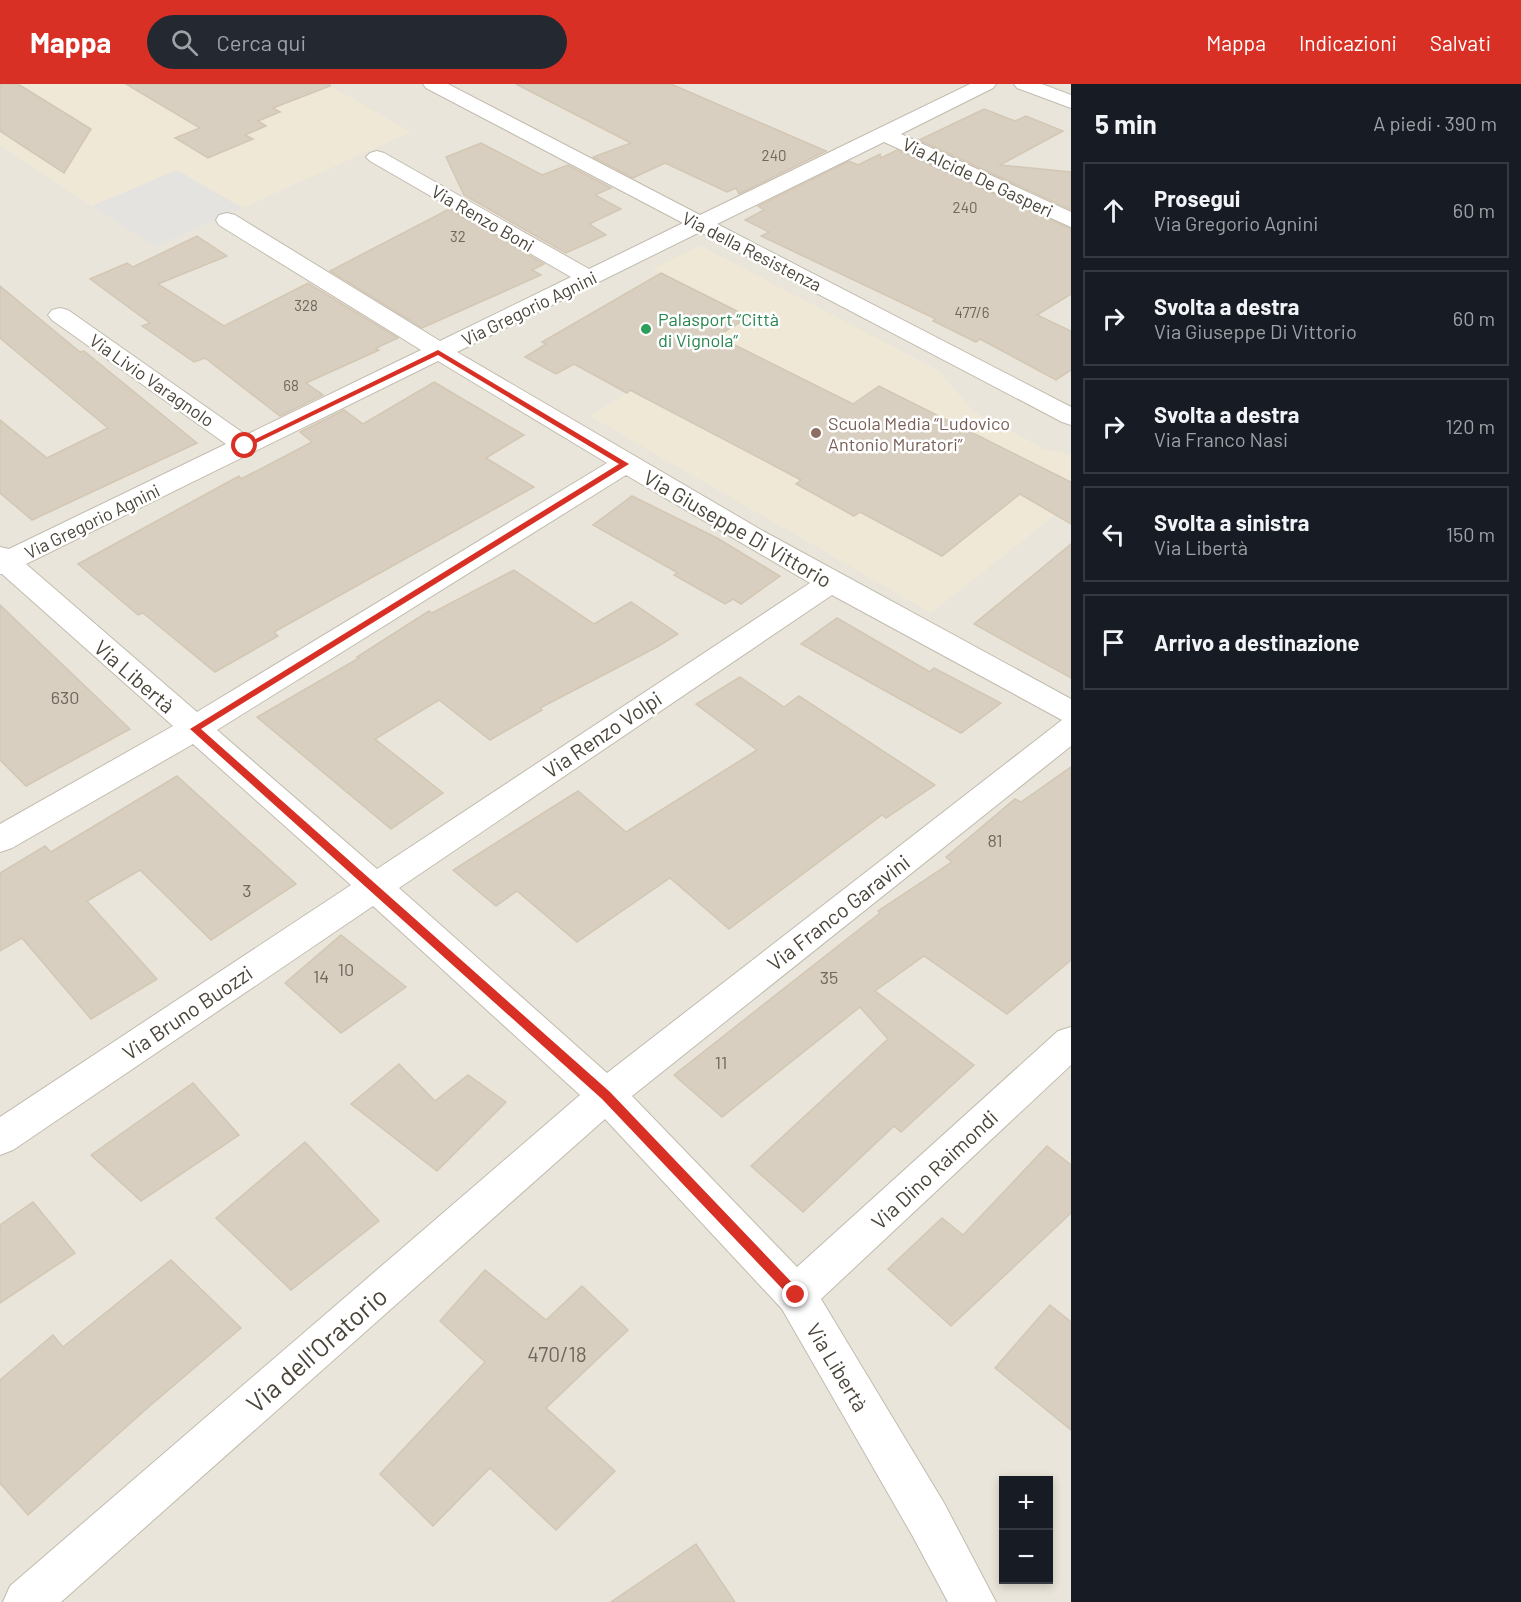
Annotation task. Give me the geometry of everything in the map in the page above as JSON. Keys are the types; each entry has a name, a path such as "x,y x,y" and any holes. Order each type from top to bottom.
{"street":[{"name":"Via della Resistenza","path":"433,84 1071,417"},
{"name":"Via Gregorio Agnini","path":"2,561 590,279 986,84"},
{"path":"1024,84 1071,102"},
{"name":"Via Alcide De Gasperi","path":"885,134 1071,220"},
{"name":"Via Renzo Boni","path":"377,157 590,279"},
{"name":"Via Giuseppe Di Vittorio","path":"227,220 438,352 625,464 831,582 1071,712"},
{"name":"Via Livio Varagnolo","path":"60,315 245,446"},
{"path":"0,839 194,729 625,464"},
{"name":"Via Libertà","path":"2,561 374,886 606,1095 796,1295 928,1519 973,1602"},
{"name":"Via Renzo Volpi","path":"374,886 831,582"},
{"name":"Via Franco Garavini","path":"606,1095 1071,729"},
{"name":"Via Bruno Buozzi","path":"0,1138 374,886"},
{"name":"Via Dino Raimondi","path":"796,1295 1071,1042"},
{"name":"Via dell'Oratorio","path":"26,1602 606,1095"}],"shaded area":[{"path":"0,84 1071,84 1071,1602 0,1602"},
{"path":"0,84 330,84 328,85 411,132 242,208 177,170 92,206 0,145"},
{"path":"177,170 242,208 156,246 92,206"},
{"name":"Scuola Media “Ludovico Antonio Muratori”","path":"700,246 938,370 973,411 1044,449 1071,455 1071,502 931,613 590,416 748,317 652,269"}],"building":[{"path":"0,84 18,84 91,129 64,173 0,131"},
{"path":"126,84 330,84 330,86 273,108 280,112 258,121 266,126 245,135 253,139 208,158 175,138 200,128"},
{"path":"516,84 671,84 826,151 739,194 736,188 727,192 665,163 633,178 593,157 631,143"},
{"path":"984,109 1015,121 1026,116 1063,131 1000,165 1071,172 1071,210 919,140"},
{"path":"481,143 542,175 568,165 611,188 595,195 621,209 589,224 606,235 566,253 464,195 446,157"},
{"path":"897,150 1071,229 1071,294 1037,315 1071,331 1071,370 1056,380 980,339 976,342 933,321 936,319 761,236 769,232 745,220 764,210 758,206 849,161 858,165 880,154 881,158"},
{"path":"449,209 544,264 532,270 541,275 422,328 330,271"},
{"path":"197,236 227,256 158,284 224,326 308,283 398,338 376,348 379,350 306,383 323,395 280,416 205,358 194,362 142,326 150,323 90,279 127,263 133,267"},
{"path":"661,273 749,317 717,336 853,404 879,386 1071,482 1071,524 1020,494 942,556 860,512 854,516 796,484 801,480 630,390 627,393 574,364 556,374 525,357 546,344 542,342"},
{"path":"0,286 197,443 32,520 0,493 0,420 47,458 108,428 0,338"},
{"path":"434,382 524,435 486,458 534,487 274,632 278,636 215,672 143,613 138,615 78,564 239,476 241,479 312,442 300,432 344,410 363,424"},
{"path":"632,496 717,538 780,576 741,604 733,599 725,604 674,575 678,573 593,525"},
{"path":"1071,544 1071,678 974,624"},
{"path":"514,570 594,624 631,602 678,634 540,708 542,710 490,740 439,700 375,739 443,793 391,829 257,717 359,658 357,657 429,611 432,613"},
{"path":"0,605 130,729 26,786 0,760"},
{"path":"837,618 930,672 934,668 1001,703 961,733 801,644"},
{"path":"740,677 784,707 799,696 935,785 886,818 882,815 729,929 670,878 577,942 517,891 496,906 453,870 578,791 626,832 757,750 696,704"},
{"path":"1071,767 1071,960 1007,1014 924,956 875,991 974,1065 901,1132 894,1126 803,1212 751,1166 888,1039 860,1007 722,1117 674,1075 880,913 878,911 952,862 946,857 1015,799 1021,802"},
{"path":"177,776 296,884 211,940 140,870 87,901 157,979 91,1019 22,938 0,951 0,873 45,846 51,852"},
{"path":"341,935 406,987 341,1033 285,983"},
{"path":"399,1064 435,1101 468,1075 506,1102 437,1171 351,1104"},
{"path":"193,1083 239,1135 141,1201 91,1155"},
{"path":"305,1142 379,1221 291,1290 216,1218"},
{"path":"1047,1146 1071,1165 1071,1213 951,1326 888,1269 942,1218 963,1235"},
{"path":"33,1202 75,1253 0,1303 0,1225"},
{"path":"171,1260 241,1328 28,1515 0,1483 0,1380 53,1335 63,1347"},
{"path":"485,1270 546,1320 582,1286 628,1330 546,1408 615,1471 556,1530 490,1468 433,1526 380,1474 485,1362 440,1321"},
{"path":"1050,1305 1071,1322 1071,1430 995,1368"},
{"path":"696,1544 735,1602 611,1602"}],"place":[{"name":"Palasport “Città di Vignola”","path":"646,329"},
{"name":"Scuola Media “Ludovico Antonio Muratori”","path":"816,433"}],"route":[{"path":"245,446 438,352 625,464 194,729 374,886 606,1095 796,1295"}]}
